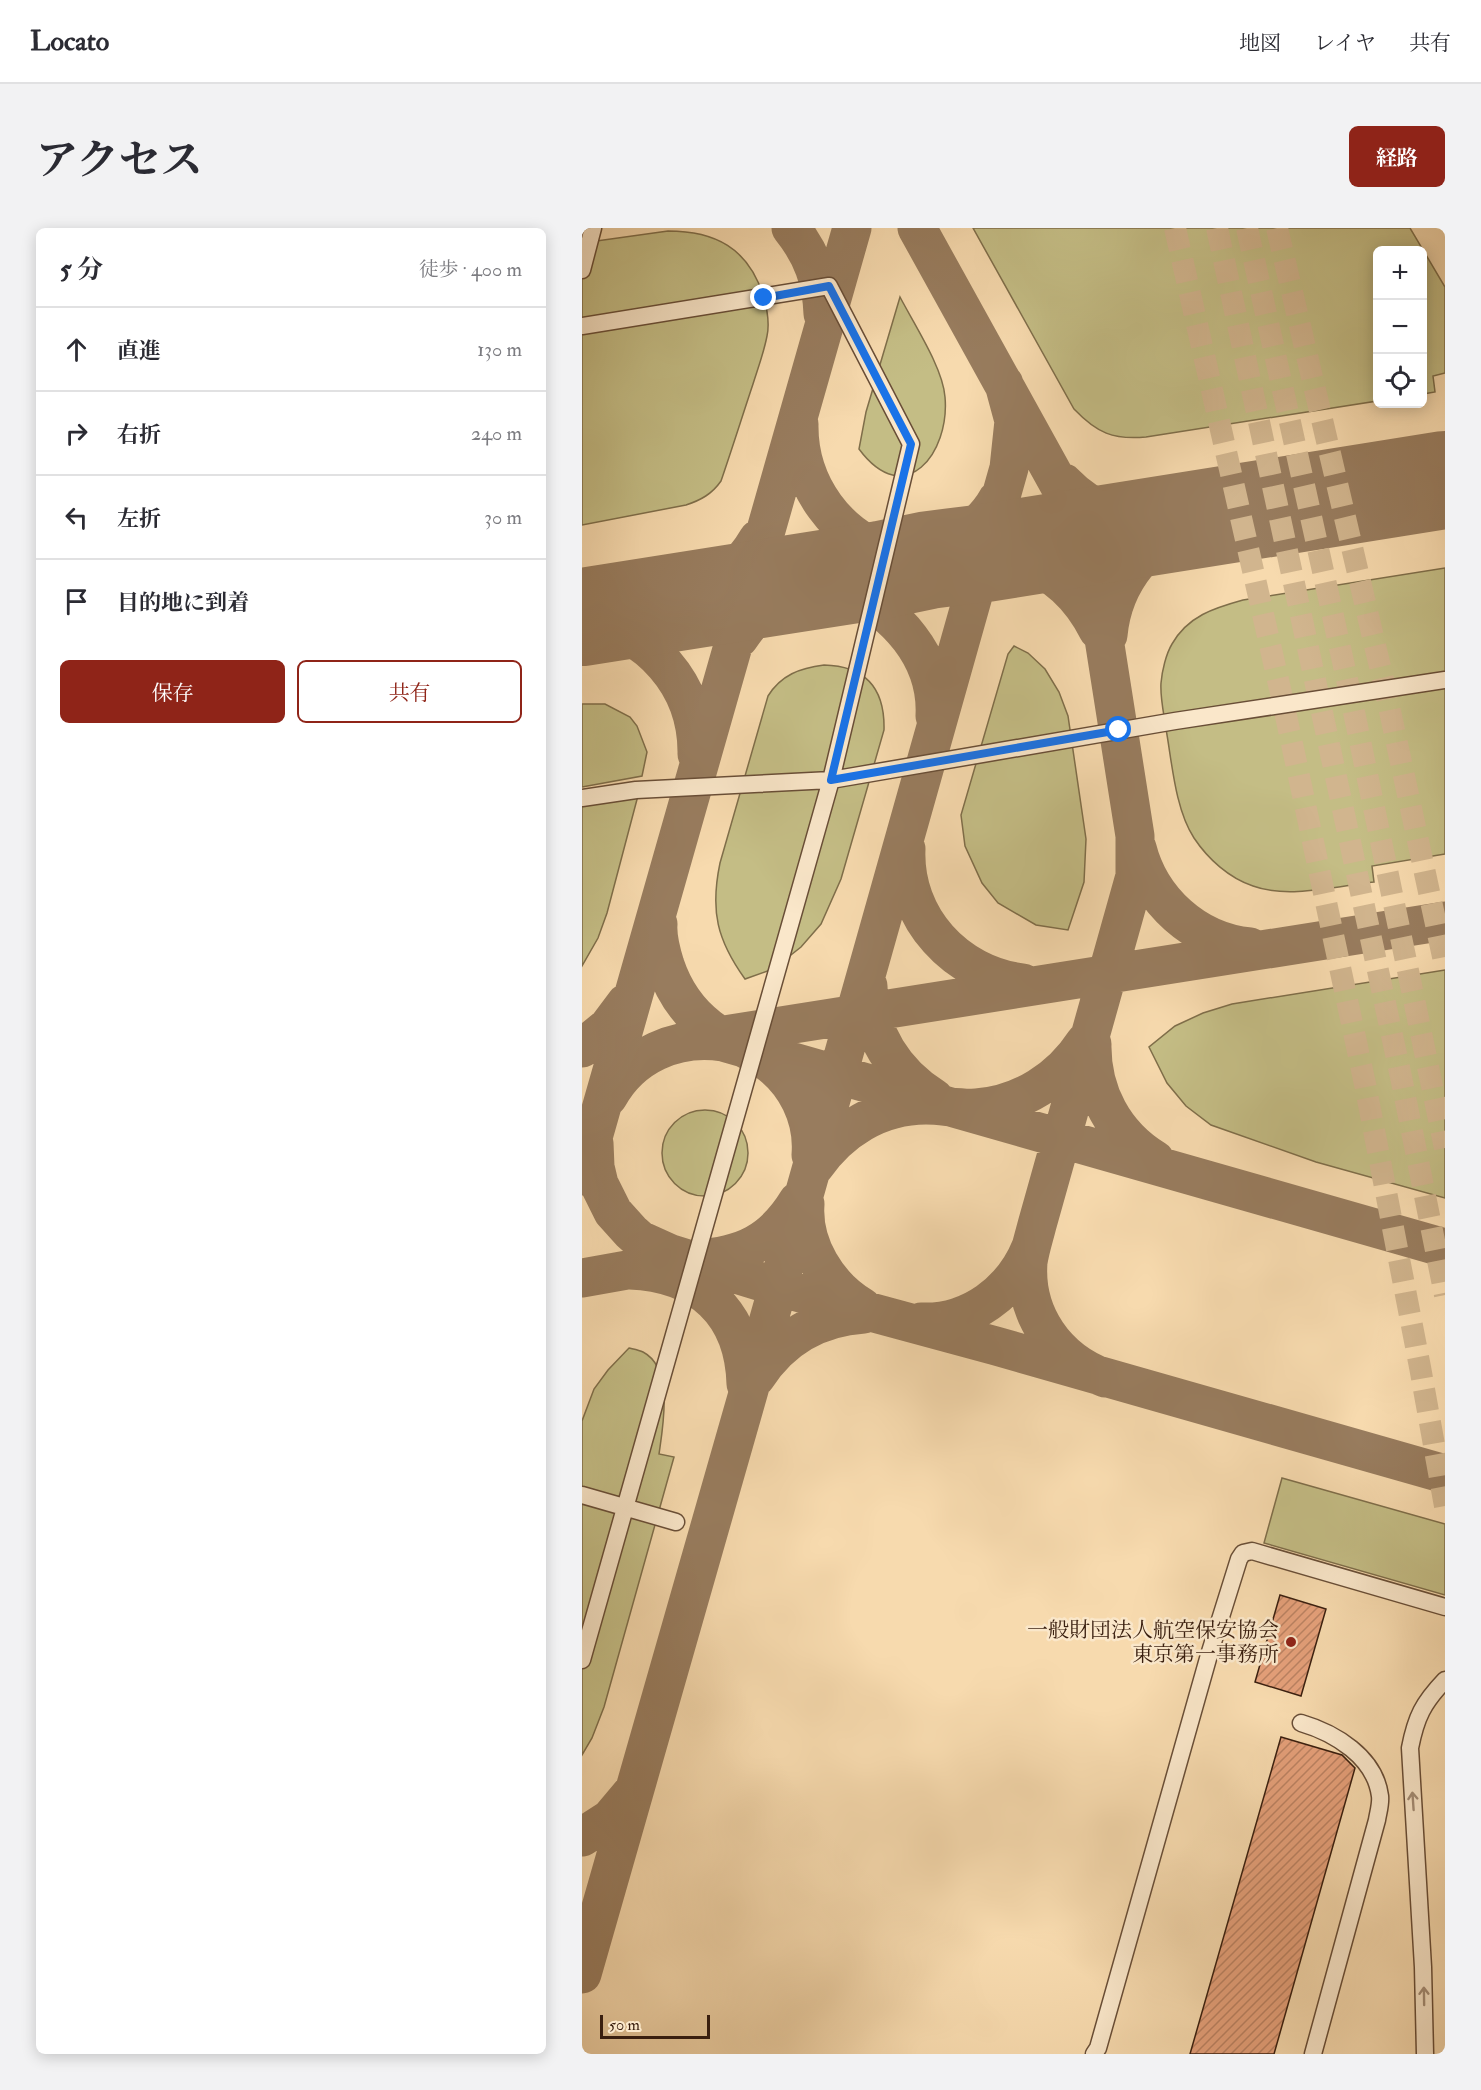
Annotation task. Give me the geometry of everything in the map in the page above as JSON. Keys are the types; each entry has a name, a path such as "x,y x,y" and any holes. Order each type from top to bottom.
{"street":[{"path":"582,270 593,228"},
{"path":"582,326 829,286 911,444 831,780 582,1660"},
{"path":"582,798 636,790 831,780 1164,722 1445,680"},
{"path":"582,1495 676,1522"},
{"path":"1094,2054 1098,2048 1209,1655 1239,1559 1243,1553 1252,1551 1445,1607"},
{"path":"1425,2054 1424,1967 1410,1748 1421,1709 1431,1694 1445,1680"},
{"path":"1301,1723 1321,1729 1347,1745 1372,1772 1380,1797 1377,1820 1313,2054"}],"shaded area":[{"path":"973,228 1410,228 1421,246 1373,246 1373,402 1134,438 1106,433 1090,424 1074,409"},
{"path":"668,231 701,234 715,239 739,254 748,265 757,279 767,310 768,331 763,354 721,481 714,490 686,505 582,525 582,243"},
{"path":"1427,257 1445,287 1445,373 1433,376 1435,392 1427,393"},
{"path":"900,297 927,346 939,373 945,397 945,418 932,454 921,467 908,475 893,475 876,467 859,449 866,412"},
{"path":"1445,568 1445,854 1372,866 1374,882 1297,892 1267,890 1244,883 1227,873 1212,860 1194,838 1182,813 1175,785 1161,689 1166,658 1178,634 1203,614 1243,600"},
{"path":"1014,646 1028,653 1045,669 1059,692 1068,716 1086,839 1084,882 1068,930 1036,925 998,903 982,883 965,846 961,815 1008,654"},
{"path":"824,665 851,670 870,682 881,702 884,730 841,879 821,924 801,947 773,969 745,979 728,951 718,924 716,896 720,863 768,696 779,683 792,674"},
{"path":"582,704 605,704 630,717 637,726 647,752 642,776 582,787"},
{"path":"640,788 607,913 598,938 582,966 582,797"},
{"path":"1445,970 1445,1198 1316,1162 1211,1125 1186,1106 1167,1083 1149,1047 1175,1026 1203,1013 1232,1004"},
{"path":"705,1110 722,1113 736,1122 745,1136 748,1153 745,1170 736,1184 722,1193 705,1196 688,1193 674,1184 665,1170 662,1153 665,1136 674,1122 688,1113"},
{"path":"629,1348 643,1352 653,1360 659,1371 663,1384 664,1414 659,1454 674,1457 604,1707 592,1738 582,1755 582,1421 594,1389"},
{"path":"1282,1478 1445,1524 1445,1595 1264,1543"}],"building":[{"path":"1280,1595 1326,1609 1301,1696 1255,1682"},
{"path":"1281,1737 1342,1755 1355,1768 1274,2054 1190,2054"}],"taxiway":[{"path":"791,228 815,268 821,290 823,314"},
{"path":"582,1176 852,228"},
{"path":"917,228 1088,537 1135,836 1135,876 1032,1243 1028,1262 1028,1281 1031,1300 1038,1317 1058,1347 1087,1370 1105,1378"},
{"path":"582,1974 1009,468 1014,421 1004,384"},
{"path":"799,424 800,446 805,468 825,506 839,523 856,537 875,548 912,559 928,560 936,557 946,552 966,535 997,500"},
{"path":"1064,483 1098,509 1124,519 1167,525"},
{"path":"1108,635 1117,596 1137,564 1165,537 1200,519"},
{"path":"683,600 706,590 726,576 744,560 758,539"},
{"path":"1005,567 1023,554 1057,542"},
{"path":"985,553 1017,559 1054,577 1075,595 1098,630"},
{"path":"739,638 760,611 778,596 798,585 818,581 845,589 881,609 910,638 929,674 934,694 935,716"},
{"path":"582,620 628,635 665,665 679,684 689,705 695,729 697,754"},
{"path":"1137,848 1152,885 1178,915 1211,937 1250,947"},
{"path":"906,849 907,874 914,898 924,920 938,939 976,968 999,978 1023,983"},
{"path":"718,1036 1445,921"},
{"path":"658,924 665,965 672,983 688,1007 701,1022 716,1033 765,1060 786,1078 794,1090 806,1114 811,1155"},
{"path":"868,986 873,1020 886,1051 907,1077 934,1098"},
{"path":"582,1048 608,1027 626,1003"},
{"path":"608,1097 629,1070 656,1051 688,1042 723,1042 1445,1248"},
{"path":"814,1167 848,1131 892,1109 926,1105 976,1108 993,1106 1024,1096 1064,1068 1085,1042"},
{"path":"1092,1044 1096,1079 1108,1111 1128,1138 1155,1160"},
{"path":"594,1143 595,1167 599,1184 613,1212 640,1240 671,1254 778,1287 996,1346 1445,1474"},
{"path":"696,1259 728,1254 755,1244 778,1227 798,1201"},
{"path":"805,1204 808,1234 819,1263 838,1288 862,1307"},
{"path":"921,1322 956,1317 988,1302 1013,1278 1031,1247"},
{"path":"582,1278 655,1265"},
{"path":"630,1270 677,1279 697,1288 714,1301 727,1317 737,1336 746,1384"},
{"path":"756,1377 777,1351 802,1332 831,1320 864,1314"},
{"path":"582,1837 610,1819 631,1794"}],"runway":[{"path":"582,617 881,570 929,560 1445,480"}],"tunnel":[{"path":"1175,228 1283,702 1365,1084 1445,1506"},
{"path":"1217,228 1401,1077 1445,1295"},
{"path":"1247,228 1350,693 1445,1148"},
{"path":"1277,228 1385,688 1445,966"}],"place":[{"name":"一般財団法人航空保安協会 東京第一事務所","path":"1291,1642"}],"route":[{"path":"764,298 829,286 911,444 831,780 1119,730"}]}
